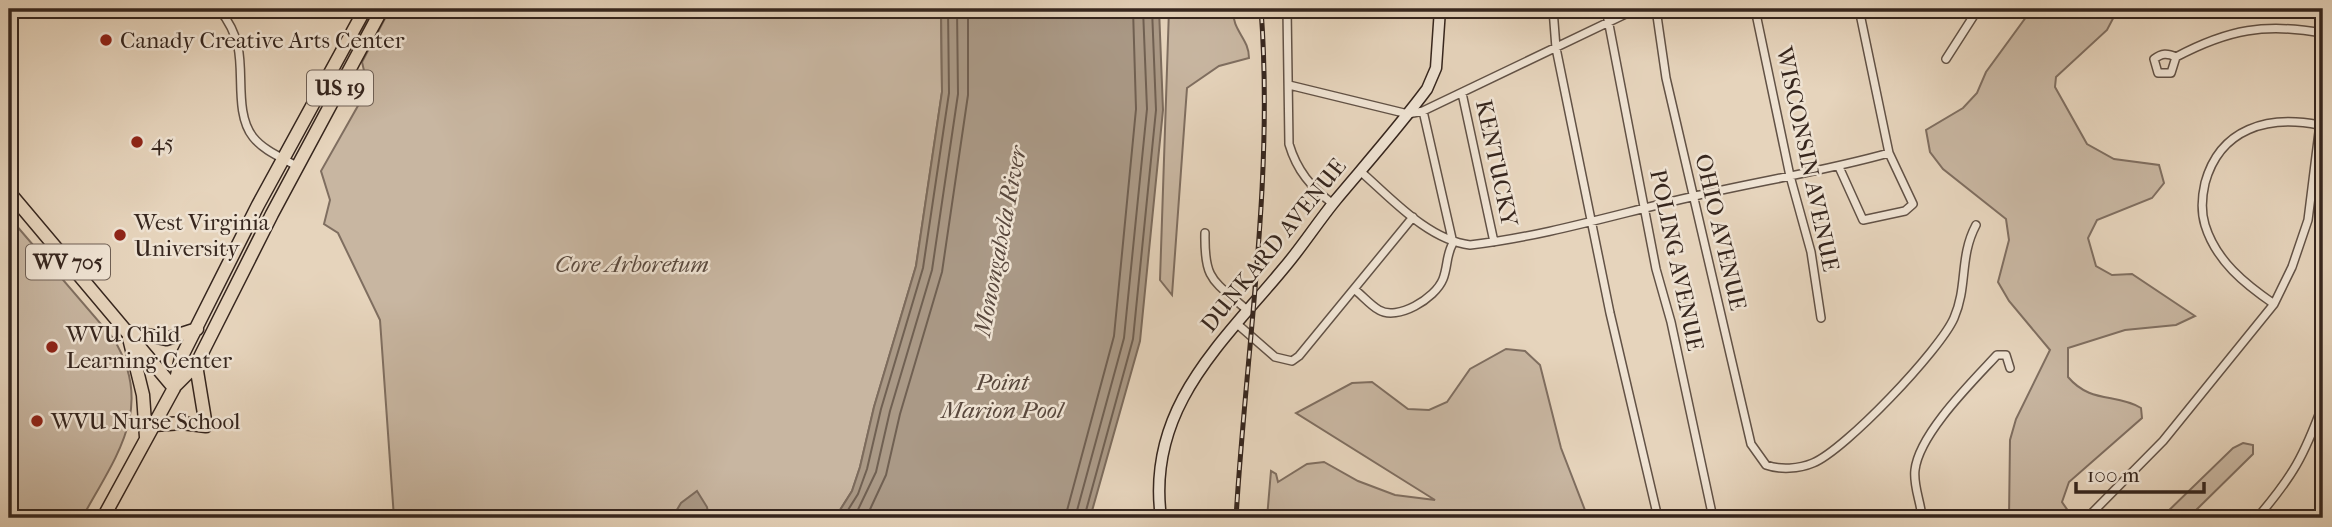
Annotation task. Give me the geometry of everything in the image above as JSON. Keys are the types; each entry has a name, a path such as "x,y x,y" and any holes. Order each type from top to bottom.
{"main road":[{"name":"US 19","path":"103,518 174,388 181,358 284,158 365,9"},
{"name":"US 19","path":"174,388 196,365 382,9"},
{"name":"DUNKARD AVENUE","path":"1161,518 1158,501 1165,449 1185,390 1197,370 1284,269 1427,89 1436,68 1440,9"},
{"name":"WV 705","path":"9,192 174,388"},
{"path":"146,438 141,387 127,331 166,339 197,329"},
{"path":"154,425 182,423 206,426 196,365"}],"street":[{"path":"219,9 233,31 238,47 246,122 261,145 298,167"},
{"path":"1287,9 1287,127 1295,162 1306,181 1333,204"},
{"path":"1553,9 1556,48 1594,222 1610,313 1658,518"},
{"name":"POLING AVENUE","path":"1606,9 1606,23 1647,209 1656,268 1671,322 1713,518"},
{"path":"1289,85 1408,114 1423,111 1636,9"},
{"name":"OHIO AVENUE","path":"1656,9 1666,78 1692,196 1751,444 1762,460 1773,467 1813,463 1832,452 1893,395 1929,355 1955,317 1963,282 1966,244 1976,225"},
{"name":"WISCONSIN AVENUE","path":"1755,9 1790,176 1811,252 1821,318"},
{"path":"1839,167 1863,220 1905,211 1913,204 1889,153 1859,9"},
{"path":"1946,60 1978,9"},
{"path":"2176,57 2239,30 2268,27 2323,33"},
{"name":"KENTUCKY","path":"1462,93 1494,242"},
{"path":"2087,518 2163,441 2274,304 2292,267 2308,220 2323,100"},
{"path":"1354,289 1381,312 1418,306 1426,301 1442,281 1446,256 1453,243 1423,111"},
{"path":"2274,304 2231,269 2216,249 2204,224 2202,195 2208,171 2221,148 2264,123 2293,120 2319,125"},
{"path":"1360,171 1413,217 1453,243 1494,242 1594,222 1692,196 1839,167 1889,153"},
{"path":"1236,323 1275,357 1292,361 1299,356 1413,217"},
{"path":"1205,233 1204,260 1210,278 1247,310"},
{"path":"1922,518 1915,482 1918,453 1942,419 1997,355 2006,355 2010,368"},
{"path":"2257,518 2288,482 2305,455 2323,404"}],"green space":[{"name":"Core Arboretum","path":"390,9 941,9 942,92 916,266 874,407 860,467 852,491 835,518 394,518 380,320 338,233 324,224 330,200 321,171 368,88 362,62"},
{"path":"1169,9 1233,9 1233,17 1249,58 1219,66 1187,88 1172,295 1160,280"},
{"path":"2032,9 2118,9 2107,30 2056,77 2055,87 2087,144 2114,159 2159,165 2164,183 2152,198 2097,220 2088,238 2096,266 2112,275 2132,274 2195,316 2176,325 2125,330 2068,348 2068,377 2095,395 2132,403 2141,408 2142,418 2069,482 2062,502 2073,518 2009,518 2010,440 2016,419 2050,350 2009,301 1998,282 2009,240 2006,219 1943,169 1930,152 1926,130 1963,108 1977,93 1986,72"},
{"path":"9,217 113,338 125,363 131,387 131,409 126,431 118,452 82,518 9,518"},
{"path":"1506,349 1525,351 1540,365 1561,448 1588,518 1267,518 1271,471 1276,474 1278,482 1307,464 1324,462 1358,481 1395,495 1435,500 1296,413 1352,383 1372,382 1408,409 1429,410 1447,402 1470,369"},
{"path":"2243,443 2253,445 2253,454 2188,518 2161,518 2233,448"}],"water":[{"name":"Point Marion Pool","path":"941,9 1159,9 1163,110 1140,341 1090,518 835,518 852,491 860,467 874,407 916,266 942,92"},
{"path":"697,491 707,507 709,518 672,518 681,503"}],"railway":[{"path":"1236,518 1261,200 1264,136 1261,9"}],"place":[{"name":"Canady Creative Arts Center","path":"106,40"},
{"name":"45","path":"137,142"},
{"name":"West Virginia University","path":"120,235"},
{"name":"WVU Child Learning Center","path":"52,347"},
{"name":"WVU Nurse School","path":"37,421"}],"water label":[{"name":"Monongahela River","path":"1000,241"}]}
